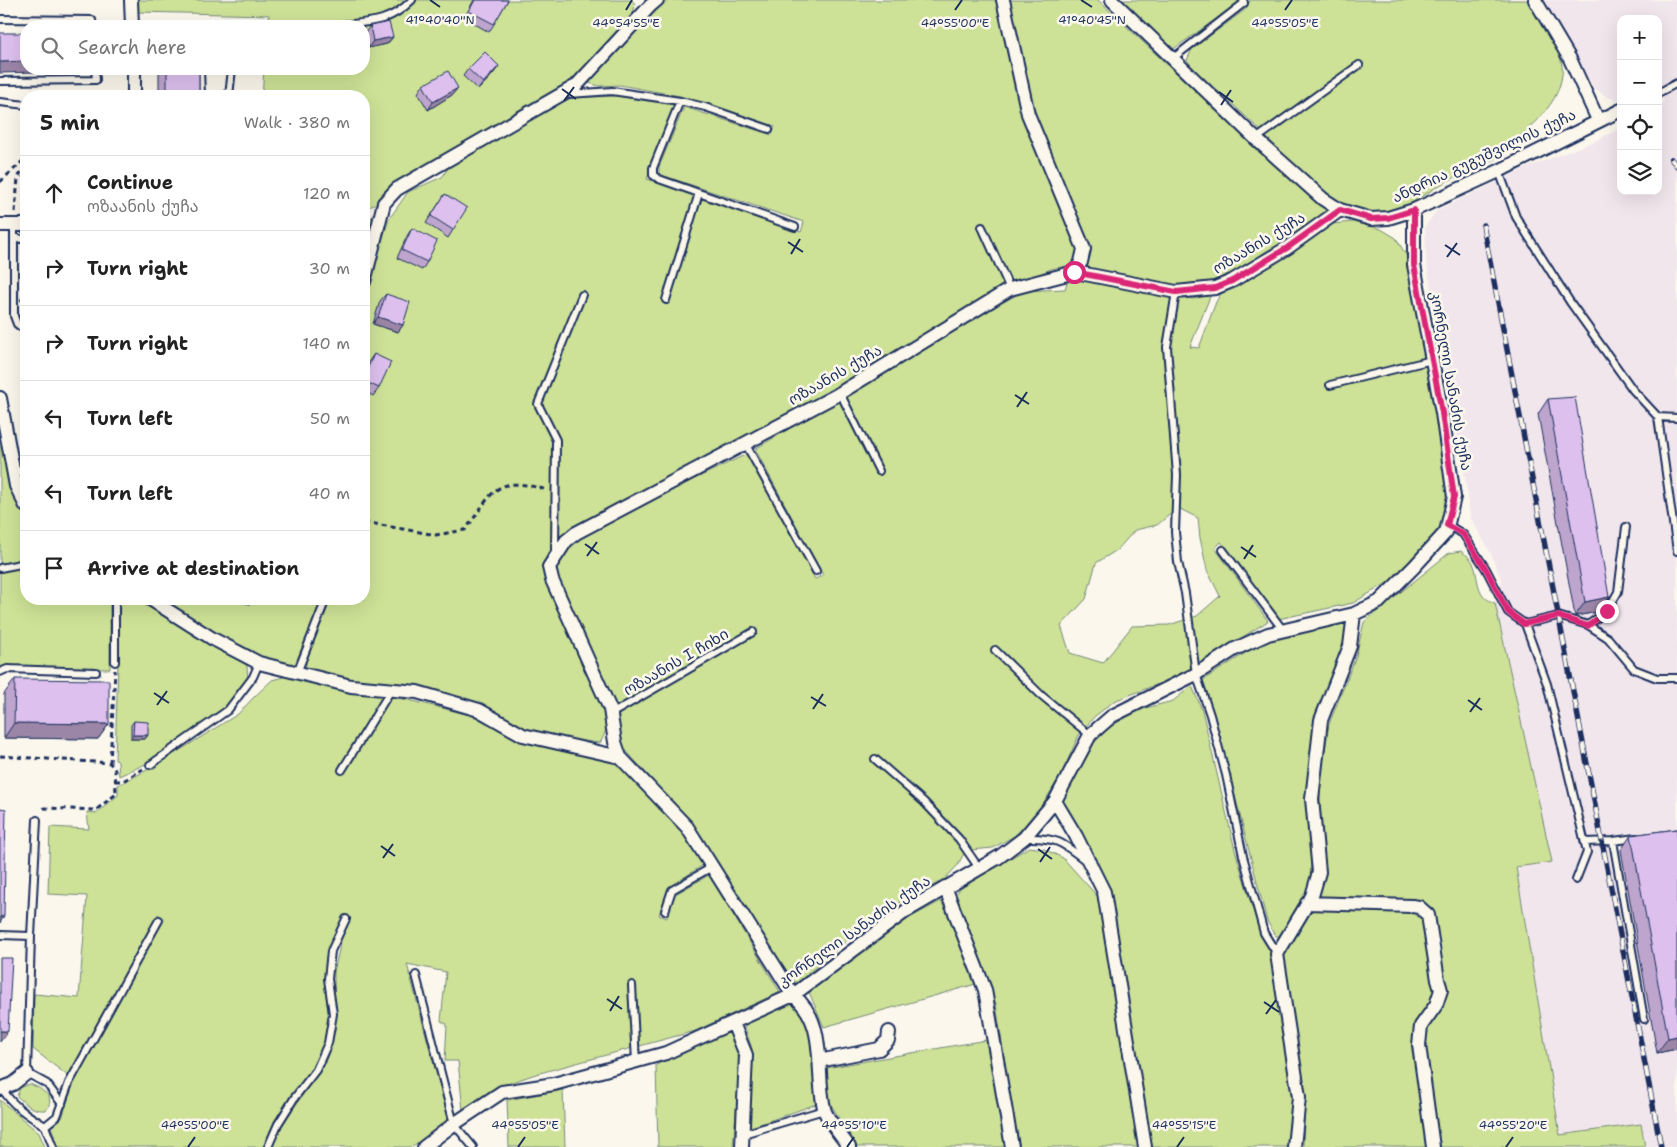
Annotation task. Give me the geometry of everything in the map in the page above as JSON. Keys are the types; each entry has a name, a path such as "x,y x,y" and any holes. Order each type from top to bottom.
{"street":[{"path":"130,0 132,20"},
{"path":"1003,0 1028,114 1084,249 1082,262 1074,272"},
{"name":"ანდრია გუგუშვილის ქუჩა","path":"1112,0 1172,59 1323,199 1340,210 1371,219 1388,218 1414,210 1499,171 1617,112"},
{"path":"1535,0 1570,60 1598,120"},
{"path":"370,258 384,203 397,189 576,86 650,2"},
{"path":"134,75 134,90"},
{"name":"ოზაანის ქუჩა","path":"555,555 566,541 576,533 840,393 1010,289 1074,272 1176,292 1215,288 1232,281 1287,248 1340,210"},
{"name":"კორნელი სანაძის ქუჩა","path":"424,1147 454,1124 502,1092 554,1084 666,1054 793,995 906,911 1000,857 1024,838 1055,801 1090,735 1112,716 1196,674 1235,649 1268,634 1354,614 1379,602 1446,532 1454,497 1442,413 1414,265 1414,210"},
{"path":"0,225 18,229"},
{"path":"0,398 16,486 20,494"},
{"path":"555,555 550,567 552,580 610,709 615,742 620,757 687,827 793,995 804,1004 816,1027 824,1110 849,1147"},
{"path":"159,605 213,639 260,663 351,686 417,692 479,710 523,735 620,757"},
{"path":"1294,1147 1298,1097 1277,954 1312,896 1318,872 1312,799 1321,720 1350,646 1354,614"},
{"path":"1055,801 1076,836 1104,892 1145,1147"},
{"path":"945,887 985,990 1012,1147"},
{"path":"1307,903 1412,906 1419,907 1428,915 1441,990 1436,1005 1421,1026 1419,1045 1433,1147"},
{"path":"733,1024 746,1055 742,1141"},
{"path":"819,1062 879,1049 888,1040 889,1032"},
{"path":"1,1089 13,1084 27,1073"}],"lane":[{"path":"370,22 384,20 404,8 412,0"},
{"path":"1172,59 1244,3 1243,0"},
{"path":"0,19 92,20"},
{"path":"1256,138 1358,65"},
{"path":"0,81 96,80 96,75"},
{"path":"200,75 201,90"},
{"path":"230,90 231,75"},
{"path":"1662,91 1677,83"},
{"path":"562,94 612,91 680,102 705,107 769,129"},
{"path":"0,102 20,104"},
{"path":"680,102 653,168 653,175 659,179 794,227"},
{"path":"1499,171 1516,216 1570,302 1633,390 1658,417 1677,550"},
{"path":"666,300 699,193"},
{"path":"982,227 1010,289"},
{"path":"18,229 14,316 20,326"},
{"path":"1176,292 1168,346 1177,475 1175,532 1178,562 1185,593 1196,674 1226,775 1243,856 1264,933 1277,954"},
{"path":"555,555 556,440 538,404 582,295"},
{"path":"1330,386 1432,360"},
{"path":"840,393 879,471"},
{"path":"1658,417 1677,418"},
{"path":"746,443 816,571"},
{"path":"13,470 20,471"},
{"path":"1447,525 1463,534 1486,569 1508,612 1524,624 1546,684 1588,852 1576,880"},
{"path":"1588,626 1607,611 1618,592 1626,527"},
{"path":"1223,550 1283,630"},
{"path":"0,568 20,564"},
{"path":"115,605 115,662"},
{"path":"297,673 324,605"},
{"path":"1524,624 1558,616 1588,626 1608,638 1634,669 1657,678 1677,678"},
{"name":"ოზაანის I ჩიხი","path":"611,714 752,632"},
{"path":"995,650 1042,695 1090,735"},
{"path":"150,765 228,710 253,677 260,663"},
{"path":"0,672 7,669 96,672"},
{"path":"342,770 391,690"},
{"path":"875,759 924,802 959,839 979,868"},
{"path":"37,820 27,1073 47,1084 62,1104"},
{"path":"1585,842 1613,841 1640,837"},
{"path":"1024,838 1046,838 1058,842 1091,866"},
{"path":"1613,841 1644,1019"},
{"path":"665,911 672,890 712,867"},
{"path":"268,1147 278,1124 316,1070 328,1043 334,1014 328,979 331,950 346,919"},
{"path":"45,1126 57,1116 73,1075 159,920"},
{"path":"0,935 31,936"},
{"path":"416,975 454,1124 472,1147"},
{"path":"632,985 636,1062"},
{"path":"1,1089 7,1098 32,1119 45,1126 53,1147"},
{"path":"742,1141 824,1110"}],"path":[{"path":"0,182 20,164"},
{"path":"18,229 18,178 20,174"},
{"path":"370,523 436,535 465,530 491,493 505,484 527,484 556,492"},
{"path":"37,820 39,812 44,808 84,808 96,810 116,794 115,770 110,763 115,662"},
{"path":"0,756 110,763"},
{"path":"115,781 123,780 150,765"}],"shaded area":[{"path":"1544,0 1677,0 1677,1147 1645,1147 1641,1124 1560,1136 1516,866 1551,862 1495,603 1502,580 1488,548 1470,517 1468,496 1426,260 1425,227 1436,211 1528,167 1593,142 1617,130 1617,195 1662,195 1662,103 1664,102 1662,99 1662,15 1617,15 1617,100 1607,97 1594,88"}],"green space":[{"path":"138,0 632,0 635,4 633,16 575,78 370,207 370,90 262,90 264,75 370,75 370,20 269,20 269,15 138,12"},
{"path":"669,0 999,0 1027,119 1079,244 1076,259 1071,265 1051,269 1000,291 813,401 569,528 547,555 543,568 545,581 606,711 606,728 600,743 545,736 524,729 475,704 348,681 308,670 306,662 329,605 370,605 370,278 389,219 408,192 442,177 453,161 565,98 617,96 674,105 647,179 801,232 804,222 659,173 659,167 684,107 772,135 775,126 680,96 620,85 599,86 589,83 616,49 657,8"},
{"path":"1007,0 1098,0 1326,210 1320,218 1249,265 1218,281 1196,289 1081,269 1090,249 1035,125"},
{"path":"1122,0 1239,0 1236,5 1172,50"},
{"path":"1250,0 1529,0 1551,37 1560,57 1562,75 1560,85 1547,109 1501,155 1455,177 1405,206 1386,213 1364,213 1352,209 1325,192 1266,137 1339,83 1335,77 1261,131 1222,94 1205,83 1187,60 1192,49 1246,9"},
{"path":"370,217 375,219 370,239"},
{"path":"1353,222 1381,229 1396,238 1410,262 1439,416 1450,496 1445,519 1420,555 1392,580 1353,603 1278,619 1221,542 1215,548 1268,621 1222,650 1200,668 1114,701 1094,717 1079,735 1061,775 1034,818 1014,836 993,848 971,850 963,855 958,865 944,880 880,912 797,983 790,978 691,824 623,747 618,718 556,576 556,565 574,542 638,506 747,454 815,579 823,575 755,449 1024,291 1065,289 1069,276 1087,277 1193,299 1211,294 1190,347 1199,348 1221,293 1285,257 1331,224","holes":["1178,508 1198,518 1207,570 1220,596 1197,616 1169,625 1132,626 1103,663 1070,653 1061,626 1086,599 1096,563 1117,550 1135,530 1157,525"]},
{"path":"0,418 15,494 20,505 20,605 110,605 110,669 0,668"},
{"path":"1461,551 1470,558 1473,564 1483,595 1495,603 1552,862 1516,867 1560,1135 1641,1124 1645,1147 1303,1147 1305,1094 1282,956 1319,896 1325,869 1320,804 1321,777 1329,724 1356,656 1364,622 1449,553"},
{"path":"120,605 153,605 233,653 247,666 248,679 226,708 150,762 119,776 118,761 115,760"},
{"path":"170,605 320,605 294,667 265,659 210,632"},
{"path":"1343,623 1348,629 1347,637 1318,715 1310,880 1304,902 1284,936 1276,936 1267,921 1213,710 1203,680 1263,642"},
{"path":"287,676 345,690 409,700 474,716 523,741 621,763 680,826 703,865 668,888 659,915 667,918 672,896 709,875 780,992 695,1031 536,1074 503,1085 463,1111 458,1061 445,1061 447,1024 441,1021 446,972 407,964 449,1121 411,1147 272,1147 281,1126 325,1063 335,1031 334,972 341,941 332,938 326,960 326,996 329,1016 326,1039 316,1062 275,1120 263,1147 59,1147 51,1127 62,1118 74,1082 164,919 158,914 68,1076 33,1049 34,994 79,998 87,896 48,894 50,827 89,829 87,812 97,813 118,795 118,785 153,767 238,714 272,680"},
{"path":"1192,686 1202,710 1235,850 1260,933 1274,952 1293,1097 1288,1147 1150,1147 1117,932 1061,798 1093,744 1110,727 1138,710 1173,701"},
{"path":"1029,847 1044,849 1063,858 1098,897 1141,1147 1020,1147 996,1004 956,894 960,889"},
{"path":"941,901 960,940 976,984 824,1027 809,992 904,921"},
{"path":"794,1003 805,1020 810,1036 816,1104 749,1128 752,1049 744,1025"},
{"path":"730,1029 741,1054 733,1147 658,1147 656,1065"},
{"path":"986,1040 1008,1147 856,1147 829,1101 826,1068"},
{"path":"30,1084 49,1096 50,1105 46,1110 37,1110 30,1107 17,1096 20,1088"},
{"path":"563,1090 565,1147 509,1147 507,1100"},
{"path":"0,1100 39,1133 45,1147 0,1147"}],"building":[{"path":"475,0 508,0 494,24 469,11"},
{"path":"389,22 393,37 373,41 370,26"},
{"path":"0,33 20,33 20,61 0,62"},
{"path":"485,52 499,66 483,83 468,69"},
{"path":"448,71 458,88 433,102 423,85"},
{"path":"167,75 199,75 199,90 167,90"},
{"path":"445,194 467,208 453,230 431,216"},
{"path":"412,228 437,241 427,262 402,250"},
{"path":"386,294 410,302 403,325 378,317"},
{"path":"374,354 391,362 379,388 370,384 370,363"},
{"path":"1575,397 1609,597 1585,602 1548,399"},
{"path":"15,679 109,680 109,724 14,723"},
{"path":"134,721 148,722 148,735 133,735"},
{"path":"0,808 6,809 4,916 0,917"},
{"path":"1677,829 1677,1036 1668,1038 1631,835"},
{"path":"0,958 12,958 8,1031 0,1031"}],"railway":[{"path":"1671,159 1677,166"},
{"path":"1483,225 1661,1147"}],"route":[{"path":"1074,272 1176,292 1215,288 1232,281 1287,248 1340,210 1371,219 1388,218 1414,210 1414,265 1442,413 1454,497 1447,525 1463,534 1486,569 1508,612 1524,624 1558,616 1588,626 1607,611"}]}
